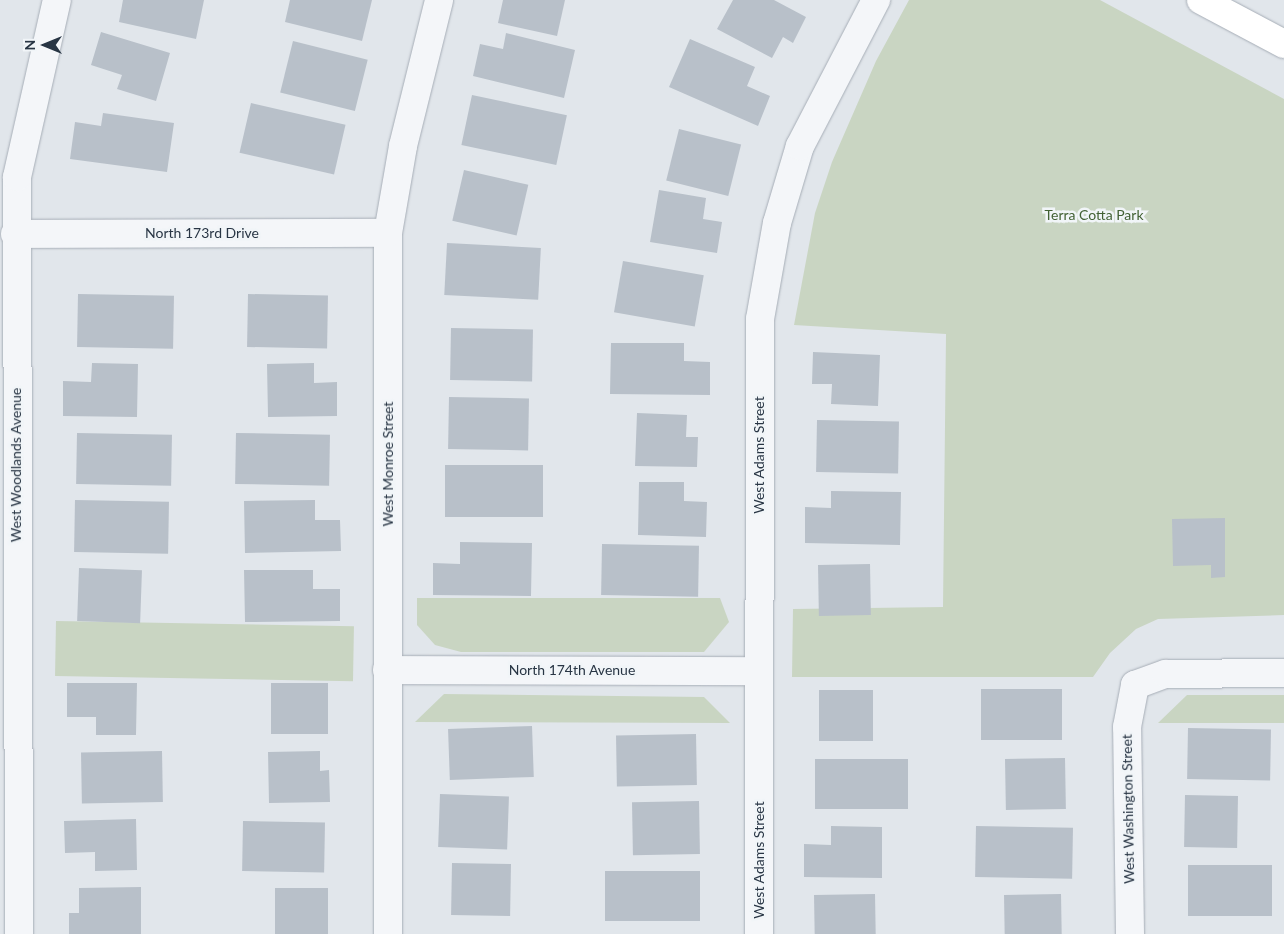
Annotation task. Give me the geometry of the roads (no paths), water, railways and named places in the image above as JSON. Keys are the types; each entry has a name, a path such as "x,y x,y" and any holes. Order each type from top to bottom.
{"street":[{"name":"West Woodlands Avenue","path":"19,934 15,234 17,177 57,0"},
{"name":"West Monroe Street","path":"388,934 388,233 403,146 439,0"},
{"name":"West Adams Street","path":"759,934 760,320 777,223 800,146 876,0"},
{"path":"1201,0 1284,44"},
{"name":"North 173rd Drive","path":"15,234 388,233"},
{"name":"North 174th Avenue","path":"387,670 758,671"},
{"name":"West Washington Street","path":"1130,934 1127,727 1135,685 1166,674 1284,673"}],"park label":[{"name":"Terra Cotta Park","path":"1094,215"}]}
